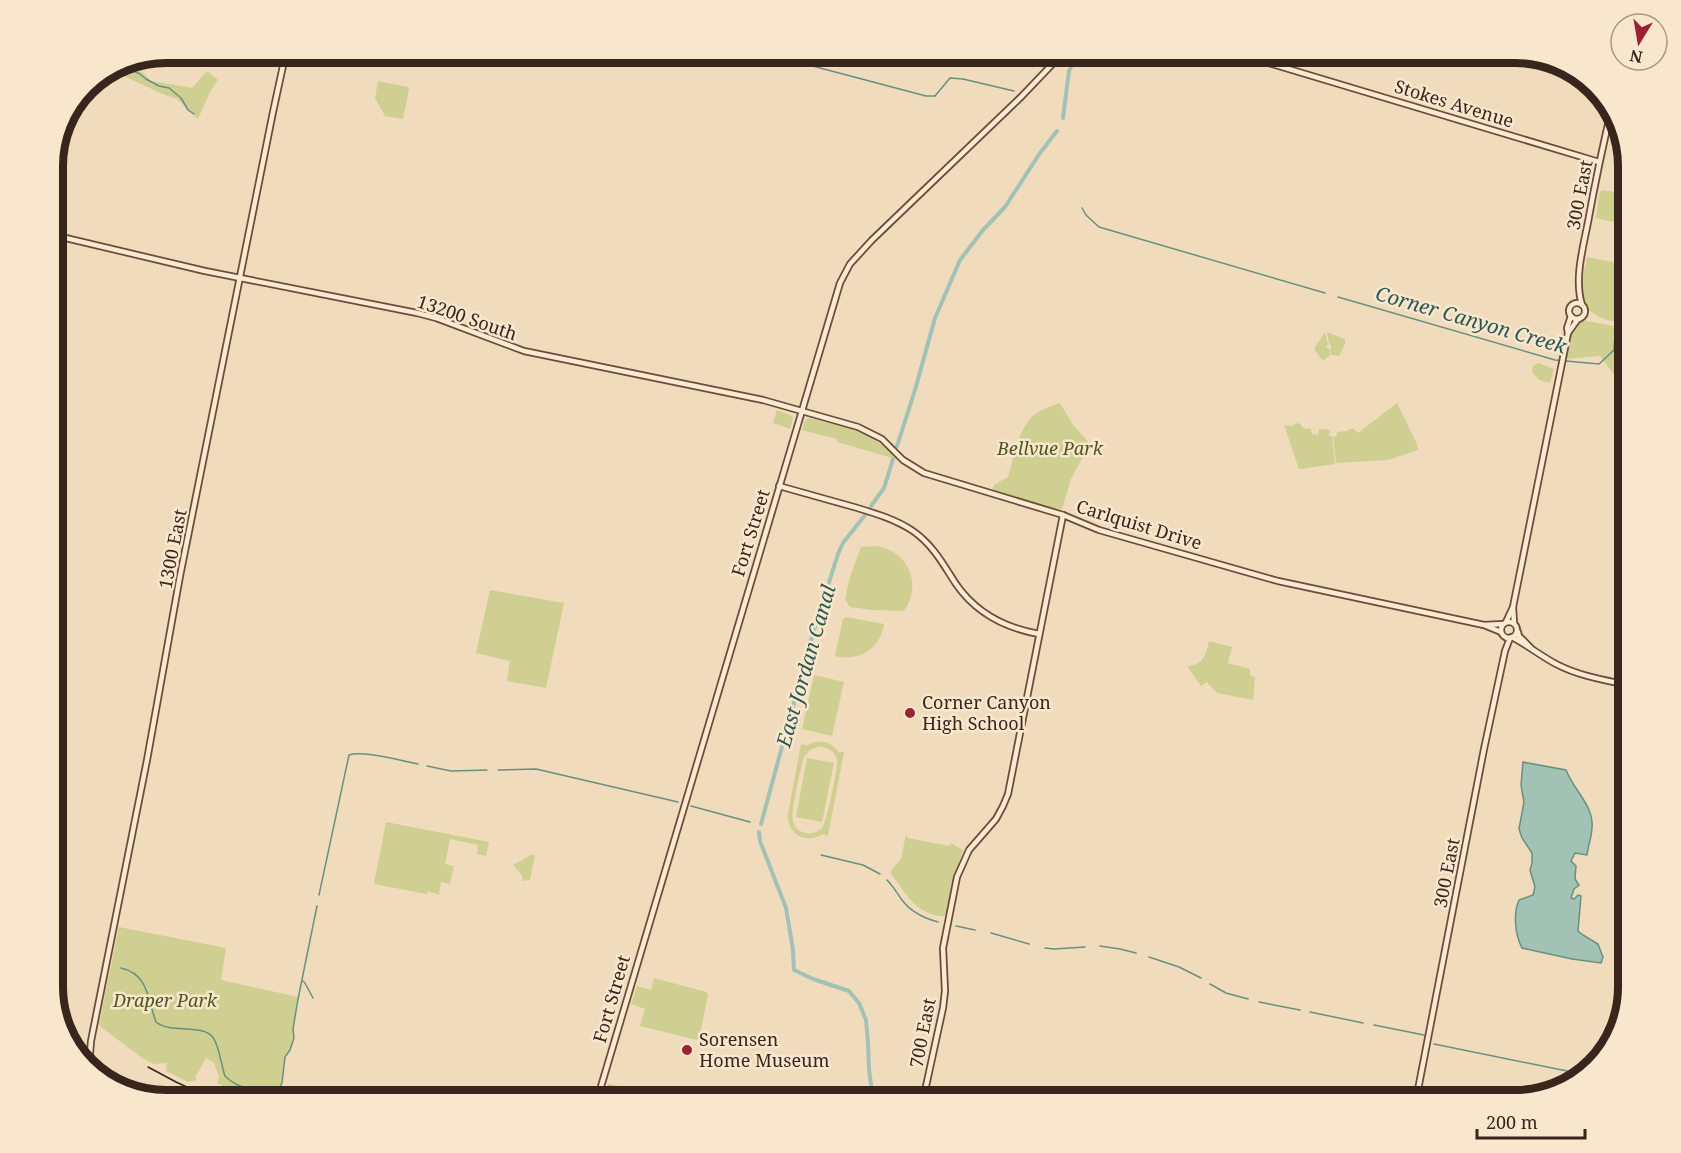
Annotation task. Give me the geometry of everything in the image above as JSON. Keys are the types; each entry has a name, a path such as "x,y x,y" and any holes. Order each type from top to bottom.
{"street":[{"name":"1300 East","path":"89,1056 180,576 284,63"},
{"name":"Fort Street","path":"600,1090 836,293 847,269 872,240 1053,63"},
{"name":"Stokes Avenue","path":"1269,63 1599,162"},
{"name":"300 East","path":"1574,303 1579,289 1599,162 1608,123"},
{"name":"13200 South","path":"63,238 126,254 417,313 524,351 754,398 802,411"},
{"name":"300 East","path":"1579,289 1582,305"},
{"path":"1533,650 1519,636 1514,623 1513,607 1568,333 1567,328 1571,316 1569,310 1574,303 1582,305 1584,312 1582,316 1568,333"},
{"path":"1571,316 1578,319"},
{"name":"Carlquist Drive","path":"802,411 866,430 882,439 909,465 924,473 1063,516 1093,528 1278,581 1484,624 1504,623"},
{"path":"779,486 881,515 904,525 933,549 962,592 980,610 1008,626 1039,634 1063,516"},
{"path":"1513,607 1504,623 1502,634 1574,672 1618,682"},
{"path":"1504,623 1510,621 1514,623"},
{"name":"Carlquist Drive","path":"1484,624 1502,634"},
{"path":"1511,637 1517,630"},
{"name":"700 East","path":"925,1090 944,1002 945,935 960,867 969,850 999,815 1008,794 1039,634"},
{"name":"300 East","path":"1502,634 1505,651"},
{"name":"300 East","path":"1418,1090 1484,749 1505,651 1511,637"},
{"name":"1300 East","path":"90,1052 92,1059"}],"green space":[{"path":"136,68 151,81 192,88 207,71 218,80 198,119 177,99 121,74"},
{"path":"378,81 408,87 403,119 385,116 375,98"},
{"path":"1602,190 1618,192 1618,223 1596,218 1599,194"},
{"path":"1587,257 1618,263 1618,322 1600,317 1589,310 1583,297"},
{"path":"1583,320 1618,327 1618,376 1615,376 1600,356 1566,359 1572,331"},
{"path":"1325,332 1328,344 1326,347 1330,355 1323,361 1314,349"},
{"path":"1327,332 1345,339 1339,356 1331,355 1332,346 1329,344"},
{"path":"1538,363 1554,369 1550,383 1539,380 1532,372 1533,366"},
{"name":"Bellvue Park","path":"1060,403 1073,425 1090,444 1071,479 1062,509 1058,510 992,490 994,485 1008,477 1017,444 1029,421 1040,411"},
{"path":"1397,403 1418,450 1388,460 1336,463 1333,436 1336,437 1337,432 1353,428 1358,433"},
{"path":"777,410 792,416 790,429 773,423"},
{"path":"809,418 864,434 884,446 893,455 892,458 837,442 837,439 802,430 805,420"},
{"path":"1297,423 1303,428 1311,429 1312,434 1318,435 1319,429 1330,430 1329,436 1332,436 1335,464 1299,469 1284,425 1291,426"},
{"path":"875,546 896,554 909,570 912,590 910,601 904,611 850,607 845,599 861,547"},
{"path":"490,590 564,603 546,688 507,681 510,661 476,653"},
{"path":"846,617 884,624 878,640 867,652 852,657 835,656 843,619"},
{"path":"1209,641 1232,647 1228,663 1250,669 1250,675 1255,678 1253,700 1217,693 1207,682 1201,686 1187,666 1197,664 1203,658"},
{"path":"814,675 844,682 832,736 802,729"},
{"path":"822,742 831,745 839,752 844,752 828,836 823,834 804,838 794,832 789,821 788,814 801,744 806,746","holes":["820,746 833,752 837,765 827,816 822,828 808,834 799,830 794,823 792,816 794,800 804,757 810,750"]},
{"path":"807,758 834,763 822,822 796,817"},
{"path":"386,822 489,842 486,856 477,854 478,845 450,839 445,864 454,866 450,884 441,882 439,895 428,891 427,894 374,884"},
{"path":"906,834 908,838 949,846 950,843 963,850 944,916 926,912 919,907 891,874 901,859"},
{"path":"535,855 530,880 523,881 522,876 513,865"},
{"name":"Draper Park","path":"119,927 226,948 221,980 298,997 293,1029 294,1038 285,1057 279,1090 232,1090 217,1083 219,1077 214,1063 206,1058 195,1078 197,1080 188,1082 166,1071 167,1063 154,1064 142,1058 99,1024"},
{"path":"654,978 706,992 708,995 697,1040 640,1026 645,1009 631,1004 637,986 651,990"},
{"path":"608,1084 637,1090 606,1090"}],"shaded area":[{"path":"1523,762 1566,770 1590,812 1592,830 1587,855 1575,853 1571,861 1576,866 1575,879 1579,885 1574,889 1571,898 1581,896 1578,931 1598,944 1603,957 1601,963 1522,948 1520,943 1516,924 1517,905 1519,900 1533,895 1535,887 1530,870 1532,853 1519,829 1524,802 1521,785"}],"waterway":[{"name":"Corner Canyon Creek","path":"800,63 926,96 935,96 950,78 1014,91"},
{"name":"East Jordan Canal","path":"1063,118 1069,71 1073,63"},
{"path":"131,70 159,86 169,88 194,114"},
{"name":"East Jordan Canal","path":"897,446 935,318 960,260 983,230 1005,207 1057,131"},
{"name":"Corner Canyon Creek","path":"1082,208 1099,227 1325,293"},
{"name":"Corner Canyon Creek","path":"1338,297 1555,360 1599,364 1614,350 1618,322"},
{"name":"East Jordan Canal","path":"871,506 884,488 893,459"},
{"name":"East Jordan Canal","path":"761,824 813,633 838,554 843,543 865,515"},
{"path":"319,895 349,755 372,755 418,764"},
{"path":"427,766 451,771 487,770"},
{"path":"498,770 536,769 678,802"},
{"path":"691,806 750,822"},
{"name":"East Jordan Canal","path":"759,832 760,841 786,908 794,970 849,991 859,1003 866,1020 872,1090"},
{"path":"821,855 863,865 880,874"},
{"path":"887,880 909,908 938,922"},
{"path":"276,1090 282,1083 285,1057 294,1038 293,1029 298,999 317,906"},
{"path":"956,926 975,930"},
{"path":"991,933 1029,944"},
{"path":"1100,946 1136,953"},
{"path":"1045,948 1085,947"},
{"path":"1149,957 1179,967 1201,978"},
{"path":"121,968 130,971 142,982 156,1022 170,1028 203,1031 209,1034 216,1043 225,1076 242,1087 254,1090"},
{"path":"303,981 313,998"},
{"path":"1210,984 1226,993 1248,999"},
{"path":"1259,1002 1300,1010"},
{"path":"1310,1012 1363,1023"},
{"path":"1374,1025 1424,1035"},
{"path":"1434,1044 1573,1072"}],"tram line":[{"path":"148,1067 193,1090"}],"place":[{"name":"Corner Canyon High School","path":"910,713"},
{"name":"Sorensen Home Museum","path":"687,1050"}]}
